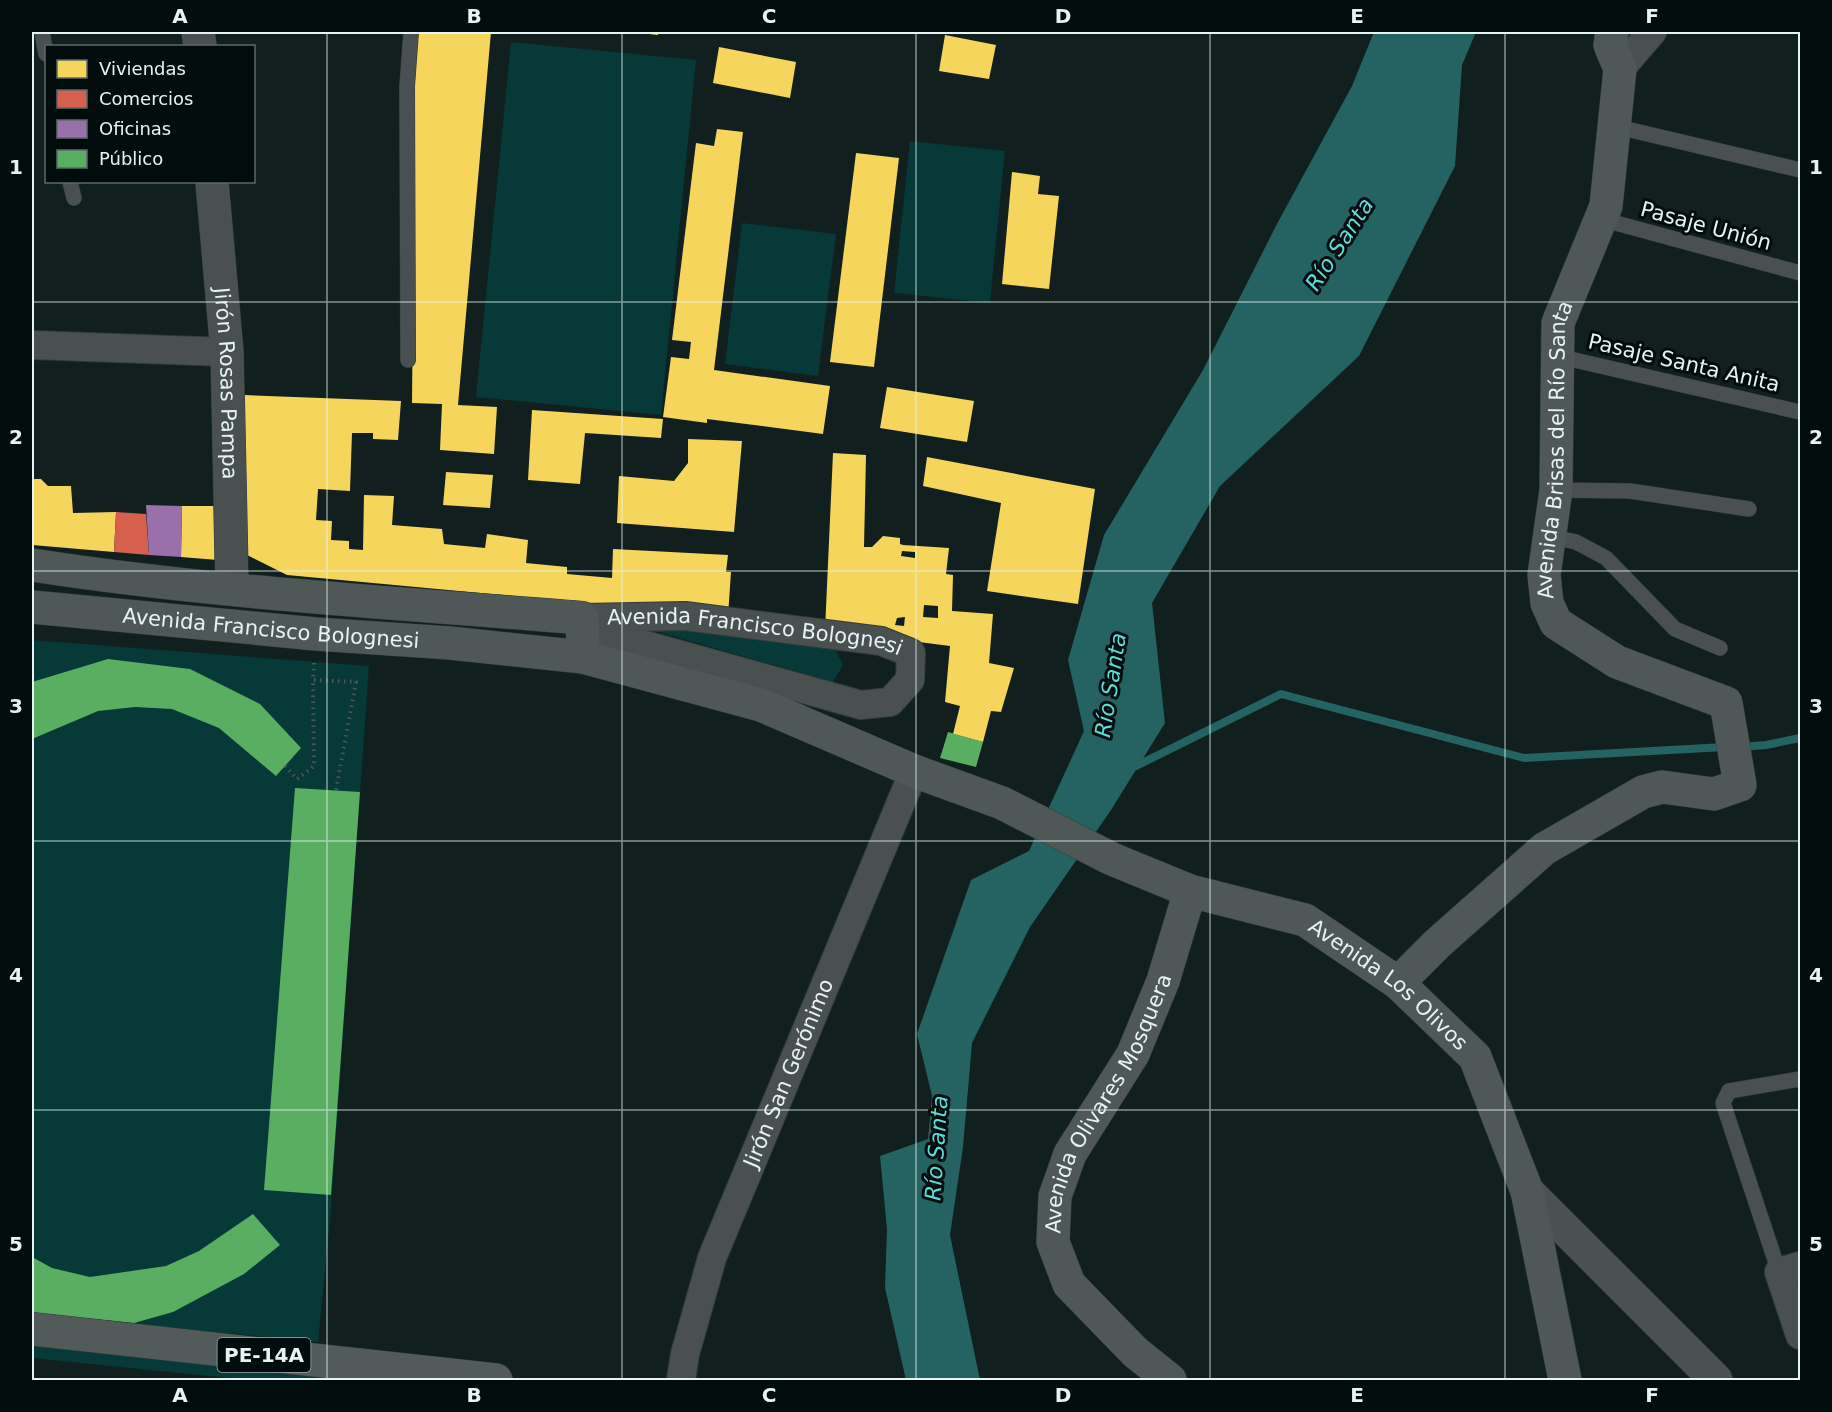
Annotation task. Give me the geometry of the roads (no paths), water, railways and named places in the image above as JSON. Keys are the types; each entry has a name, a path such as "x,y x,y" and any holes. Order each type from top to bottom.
{"highway":[{"name":"PE-14A","path":"32,1329 496,1380"}],"main road":[{"path":"1612,32 1610,45 1620,69"},
{"name":"Avenida Brisas del Río Santa","path":"1398,983 1544,849 1643,792 1662,787 1714,794 1740,785 1726,703 1617,662 1580,641 1556,623 1547,603 1544,575 1556,490 1558,323 1606,206 1620,69"},
{"name":"Avenida Francisco Bolognesi","path":"32,565 91,574 320,597 453,607 583,636 761,705 914,771 1002,803 1112,859"},
{"path":"87,613 91,574"},
{"path":"316,648 320,597"},
{"name":"Avenida Francisco Bolognesi","path":"32,607 87,613 316,648 583,636"},
{"path":"450,642 453,607"},
{"name":"Avenida Los Olivos","path":"1112,859 1190,891 1305,920 1398,983 1475,1057 1527,1191 1716,1380"},
{"name":"Avenida Olivares Mosquera","path":"1170,1380 1135,1352 1069,1284 1053,1242 1053,1230 1055,1196 1070,1154 1133,1054 1163,981 1190,891"},
{"path":"1527,1191 1565,1380"}],"street":[{"path":"1620,69 1652,32"},
{"name":"Jirón Rosas Pampa","path":"212,183 227,352 232,588"},
{"path":"32,345 227,352"},
{"name":"Avenida Francisco Bolognesi","path":"685,616 882,641 911,652 910,680 890,702 861,705 645,645 583,636 685,616"},
{"name":"Jirón San Gerónimo","path":"681,1380 685,1354 712,1258 914,771"},
{"path":"1790,1269 1800,1335"}],"lane":[{"path":"42,32 45,48"},
{"path":"408,360 407,86 411,32"},
{"path":"1614,126 1800,170"},
{"path":"70,183 74,198"},
{"name":"Pasaje Unión","path":"1601,219 1800,273"},
{"name":"Pasaje Santa Anita","path":"1557,356 1800,412"},
{"path":"1556,490 1630,491 1749,509"},
{"path":"1548,536 1576,542 1606,558 1675,629 1720,648"},
{"path":"1790,1269 1723,1103 1729,1091 1800,1079"}],"water":[{"name":"Río Santa","path":"1374,32 1476,32 1462,65 1455,166 1359,356 1220,486 1152,603 1165,723 1111,810 1030,927 972,1043 963,1147 950,1235 980,1380 906,1380 885,1288 887,1229 880,1156 928,1139 932,1096 917,1034 971,880 1029,851 1084,731 1068,660 1104,535 1203,370 1278,222 1352,86"}],"waterway":[{"path":"1130,769 1281,694 1524,758 1725,747"},
{"path":"1740,747 1766,745 1800,738"}]}
